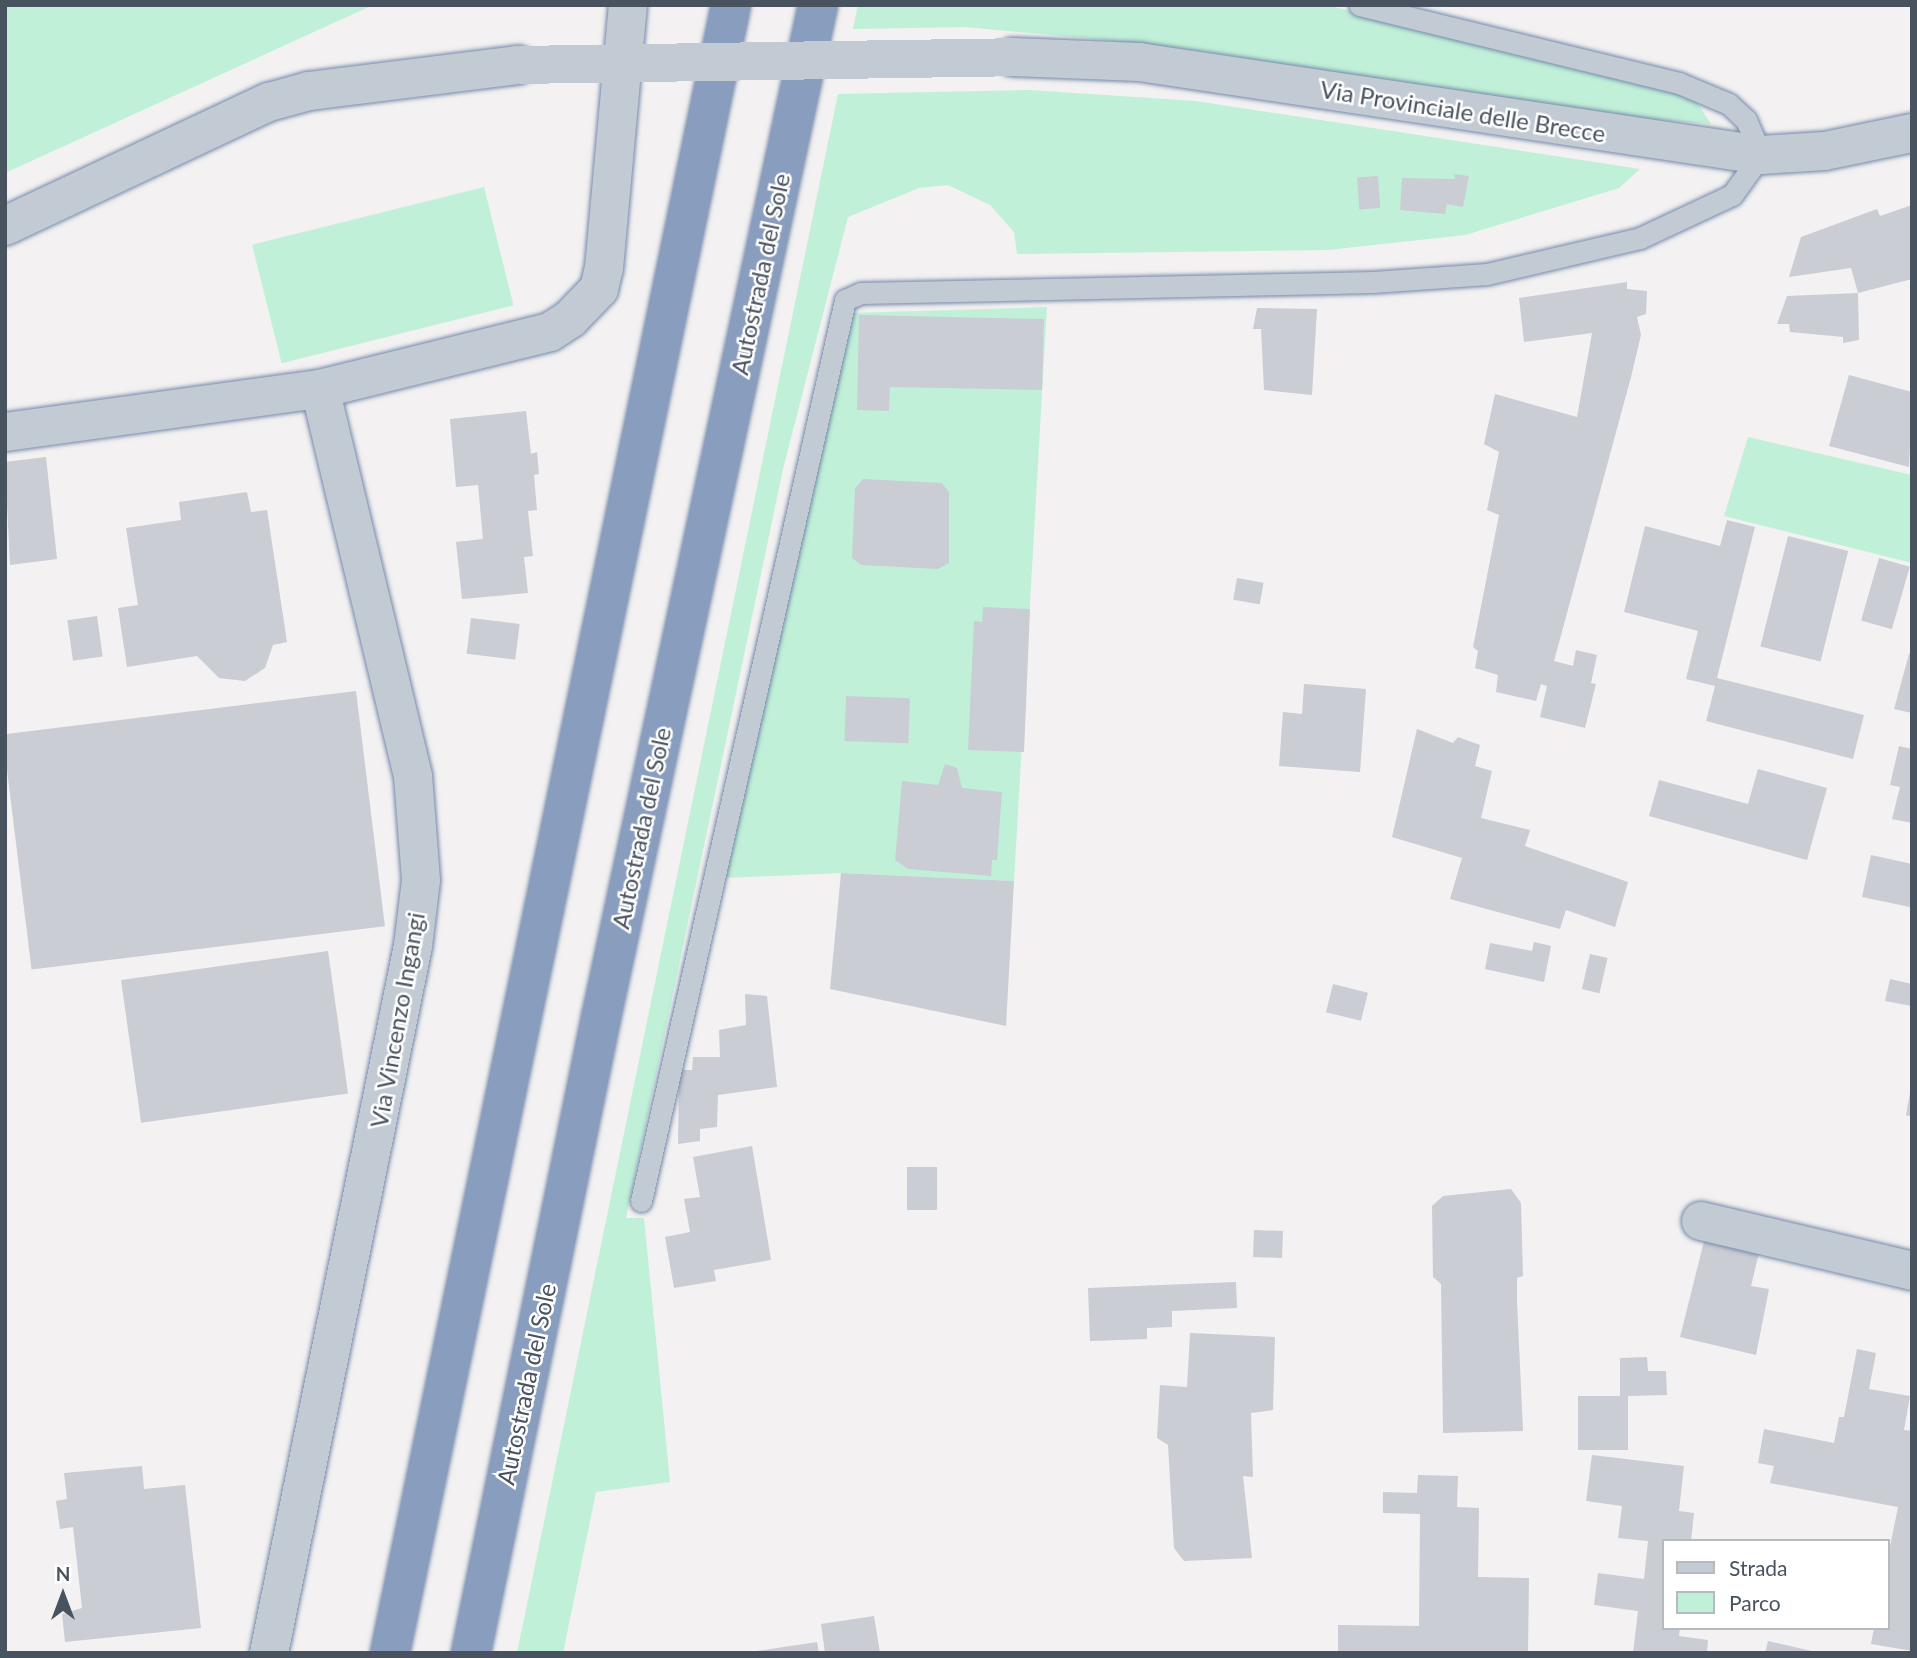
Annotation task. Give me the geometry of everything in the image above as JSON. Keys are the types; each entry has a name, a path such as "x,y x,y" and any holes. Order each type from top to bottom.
{"highway":[{"path":"695,169 720,5"},
{"path":"390,1653 731,5"},
{"name":"Autostrada del Sole","path":"471,1653 601,1018 818,5"}],"street":[{"path":"5,432 320,389 550,332 587,305 598,289 604,268 628,5"},
{"name":"Via Provinciale delle Brecce","path":"5,226 269,102 309,91 518,65 1013,57 1139,62 1761,155 1825,151 1912,133"},
{"name":"Via Vincenzo Ingangi","path":"269,1653 411,959 421,880 413,776 320,389"},
{"path":"1701,1221 1912,1271"}],"lane":[{"path":"641,1201 845,300 861,293 1373,282 1487,274 1640,238 1732,195 1761,155 1746,120 1730,104 1679,83 1359,5"}],"green space":[{"path":"5,5 373,5 5,173"},
{"path":"858,5 1326,5 1683,92 1696,101 1711,124 1588,115 1207,52 1095,39 965,27 853,29"},
{"path":"1029,90 1196,101 1640,169 1619,188 1465,235 1328,250 1017,254 1014,232 990,205 948,185 919,188 848,217 783,469 626,1218 644,1218 670,1482 596,1492 563,1653 517,1653 838,94"},
{"path":"484,187 514,305 282,363 252,245"},
{"path":"1047,307 1014,881 841,873 724,878 850,313"},
{"path":"1748,437 1912,475 1912,563 1724,516"}],"building":[{"path":"1454,174 1469,176 1463,207 1447,204 1445,214 1400,210 1402,178 1455,179"},
{"path":"1378,176 1380,208 1359,209 1357,177"},
{"path":"1912,205 1912,279 1858,293 1851,268 1789,277 1801,237 1877,209 1880,216"},
{"path":"1627,282 1627,289 1647,291 1646,314 1637,317 1641,335 1631,377 1554,661 1573,666 1576,650 1597,655 1591,683 1596,684 1585,728 1540,717 1547,686 1541,684 1536,701 1496,692 1498,675 1475,668 1478,651 1473,647 1499,515 1487,510 1499,452 1484,444 1495,394 1577,417 1592,333 1524,342 1519,298"},
{"path":"1858,293 1859,340 1843,343 1843,337 1790,332 1789,324 1777,324 1787,296"},
{"path":"1257,308 1317,309 1312,395 1264,390 1261,329 1253,329"},
{"path":"859,315 1044,319 1042,390 890,387 889,411 857,410"},
{"path":"1849,375 1912,392 1909,467 1829,446"},
{"path":"526,411 531,454 537,452 539,474 534,475 537,510 528,511 533,556 524,557 528,593 462,599 456,542 483,539 478,485 456,487 450,419"},
{"path":"46,457 57,559 10,565 5,462"},
{"path":"863,479 942,483 949,492 949,563 938,569 861,565 852,558 855,488"},
{"path":"247,492 251,512 267,510 287,642 273,645 265,668 245,681 219,678 197,656 127,667 118,608 138,605 126,528 181,520 179,502"},
{"path":"1727,520 1755,527 1717,678 1864,715 1853,759 1706,721 1715,686 1686,679 1698,631 1624,612 1645,526 1720,546"},
{"path":"1788,536 1848,551 1821,662 1760,647"},
{"path":"1879,558 1910,567 1892,629 1861,620"},
{"path":"1237,578 1264,583 1260,604 1233,600"},
{"path":"983,607 1030,609 1024,752 968,750 974,621 982,622"},
{"path":"97,616 103,657 73,661 67,620"},
{"path":"471,618 520,624 515,660 467,654"},
{"path":"1909,654 1912,654 1912,713 1894,709"},
{"path":"1304,684 1366,689 1360,772 1279,766 1283,712 1302,714"},
{"path":"356,691 385,926 32,970 5,753 5,734"},
{"path":"846,696 910,698 908,743 844,741"},
{"path":"1417,729 1453,743 1458,737 1480,745 1475,766 1492,771 1481,818 1530,830 1525,846 1628,882 1615,927 1566,910 1560,929 1450,899 1462,858 1392,837"},
{"path":"1899,746 1912,749 1912,823 1892,819 1900,787 1890,785"},
{"path":"945,764 957,768 962,788 1002,792 997,860 992,860 991,876 908,869 895,860 902,781 938,785"},
{"path":"1758,769 1827,788 1807,860 1649,816 1659,780 1748,804"},
{"path":"1871,855 1912,864 1910,907 1862,897"},
{"path":"841,873 1014,881 1006,1026 830,989"},
{"path":"1534,942 1551,946 1544,982 1485,969 1490,943 1532,951"},
{"path":"328,951 348,1094 141,1123 121,980"},
{"path":"1590,954 1608,958 1599,993 1582,989"},
{"path":"1890,979 1912,984 1912,1006 1885,1001"},
{"path":"1333,984 1368,993 1361,1021 1326,1012"},
{"path":"745,994 767,996 777,1087 718,1095 717,1127 700,1129 700,1141 678,1144 679,1070 692,1070 693,1057 720,1057 719,1030 746,1025"},
{"path":"1912,1093 1912,1117 1906,1115"},
{"path":"752,1146 771,1260 714,1270 716,1281 674,1288 665,1237 690,1232 684,1199 700,1197 693,1157"},
{"path":"907,1167 937,1167 937,1210 907,1210"},
{"path":"1511,1189 1521,1203 1523,1276 1517,1278 1517,1301 1523,1431 1443,1433 1441,1284 1433,1277 1432,1206 1443,1196"},
{"path":"1254,1230 1283,1231 1282,1258 1253,1257"},
{"path":"1704,1241 1759,1253 1751,1286 1769,1289 1756,1355 1680,1337"},
{"path":"1236,1282 1237,1308 1172,1311 1172,1327 1147,1328 1147,1339 1090,1341 1088,1288"},
{"path":"1190,1333 1275,1337 1273,1410 1251,1413 1253,1477 1243,1476 1252,1558 1184,1561 1174,1548 1168,1445 1157,1438 1160,1385 1187,1387"},
{"path":"1857,1349 1876,1353 1869,1389 1910,1396 1904,1430 1912,1431 1912,1651 1871,1644 1874,1630 1889,1630 1889,1551 1898,1507 1770,1483 1774,1466 1758,1463 1764,1429 1834,1443 1839,1417 1844,1417"},
{"path":"1647,1357 1648,1371 1666,1371 1667,1395 1628,1396 1628,1450 1578,1450 1578,1396 1620,1396 1620,1358"},
{"path":"1592,1455 1684,1466 1679,1511 1694,1513 1691,1539 1661,1539 1661,1630 1680,1630 1679,1636 1708,1640 1707,1653 1633,1653 1638,1611 1594,1605 1598,1573 1644,1579 1648,1541 1618,1538 1622,1506 1586,1501"},
{"path":"142,1466 144,1489 185,1485 201,1628 65,1642 62,1614 82,1608 73,1527 60,1529 56,1501 67,1499 64,1473"},
{"path":"1418,1475 1458,1476 1457,1507 1479,1508 1478,1577 1529,1578 1528,1653 1338,1653 1338,1625 1419,1626 1420,1514 1383,1513 1383,1492 1417,1493"},
{"path":"874,1616 880,1653 825,1653 821,1624"},
{"path":"1768,1641 1816,1652 1816,1653 1765,1653"},
{"path":"817,1642 819,1653 757,1651"}]}
